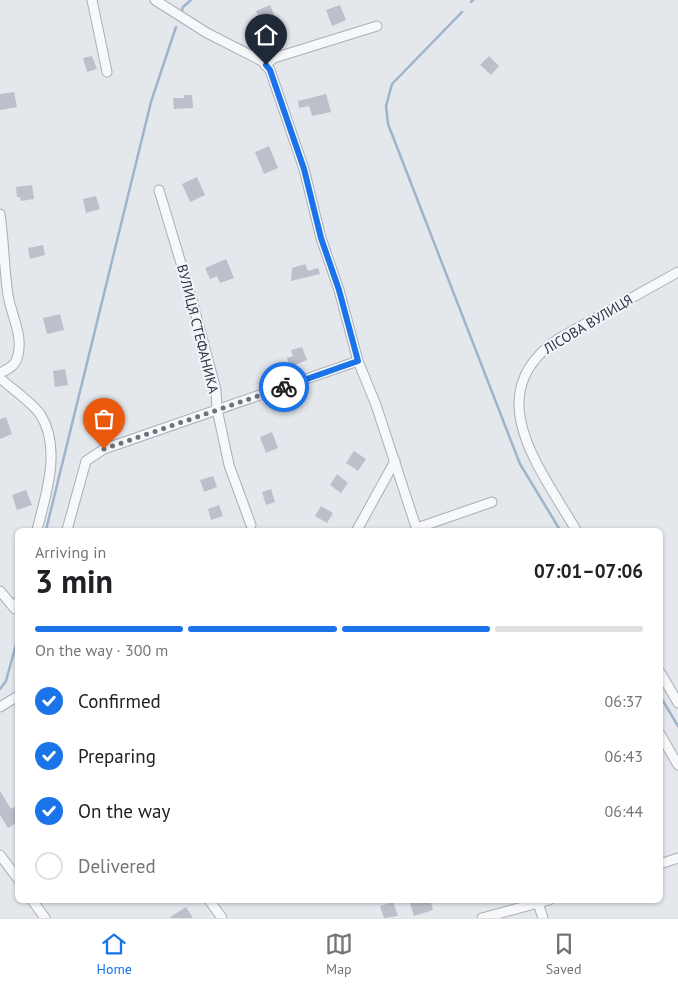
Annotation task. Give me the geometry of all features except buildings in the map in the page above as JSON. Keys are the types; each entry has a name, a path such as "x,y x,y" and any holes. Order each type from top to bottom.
{"street":[{"path":"92,0 106,72"},
{"path":"155,0 206,33 262,61 270,70 304,169 321,238 339,290 358,361 376,405 417,528"},
{"path":"266,65 274,58 377,26"},
{"name":"ВУЛИЦЯ СТЕФАНИКА","path":"159,190 216,390 217,409 229,465 251,525"},
{"path":"0,214 8,296 16,328 19,353 16,362 10,369 0,373"},
{"name":"ЛІСОВА ВУЛИЦЯ","path":"575,528 525,437 520,417 521,379 540,351 678,272"},
{"path":"67,528 86,461 93,454 358,361"},
{"path":"0,378 39,413 48,430 53,449 38,528"},
{"path":"358,528 395,461"},
{"path":"420,528 492,502"},
{"path":"0,590 15,609"},
{"path":"663,677 678,703"},
{"path":"0,708 15,698"},
{"path":"663,739 678,765"},
{"path":"0,855 15,875"},
{"path":"663,863 678,858"},
{"path":"34,903 45,918"},
{"path":"211,903 222,918"},
{"path":"482,918 534,903"},
{"path":"538,903 543,918"}],"waterway":[{"path":"181,13 183,7 191,0"},
{"path":"462,12 392,84 386,106 388,124 520,464 559,528"},
{"path":"46,528 151,102 176,27"},
{"path":"0,689 6,681 15,648"},
{"path":"663,701 678,726"}],"way so far":[{"path":"104,449 284,387"}],"route":[{"path":"266,65 270,70 304,169 321,238 339,290 358,361 284,387"}]}
